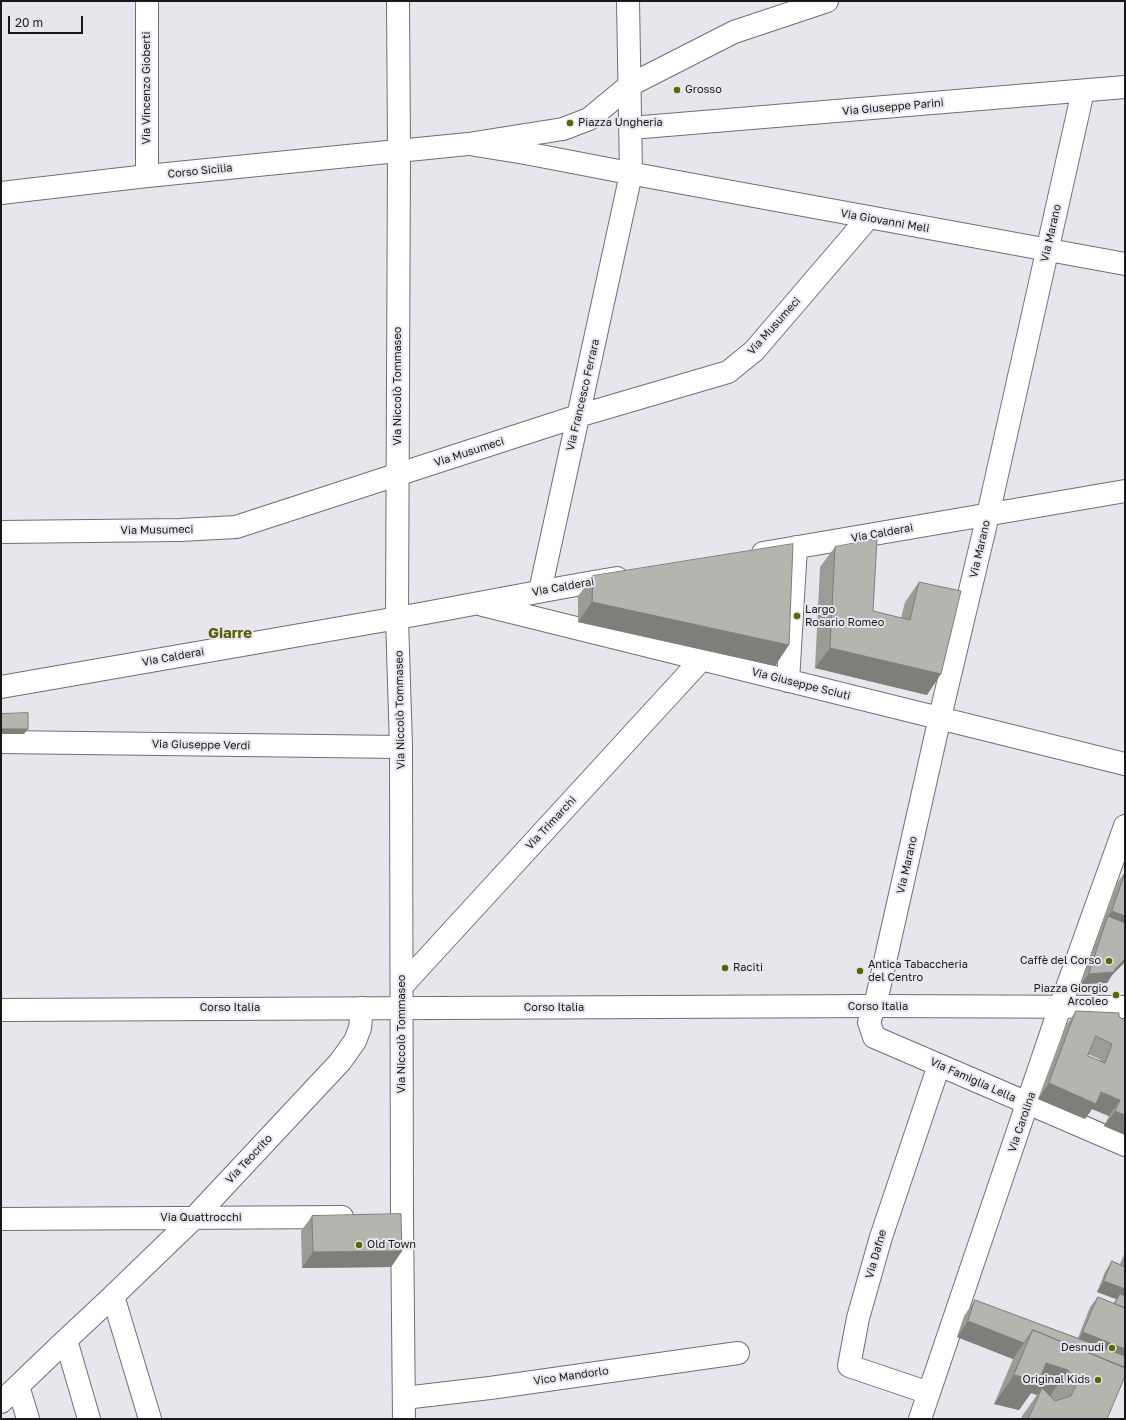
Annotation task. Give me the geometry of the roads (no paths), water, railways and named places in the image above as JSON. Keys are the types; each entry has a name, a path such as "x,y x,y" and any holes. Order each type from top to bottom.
{"street":[{"name":"Via Vincenzo Gioberti","path":"147,176 148,1"},
{"name":"Via Niccolò Tommaseo","path":"398,1 399,151 397,618 401,748 404,1408"},
{"name":"Via Francesco Ferrara","path":"540,591 627,199 638,175 631,128 628,1"},
{"path":"468,144 563,129 589,119 630,85 734,32 827,1"},
{"path":"629,57 658,71"},
{"name":"Via Giuseppe Parini","path":"631,128 1125,87"},
{"name":"Via Marano","path":"875,1006 940,718 988,515 1083,91"},
{"name":"Corso Sicilia","path":"1,193 147,176 468,144"},
{"name":"Via Giovanni Meli","path":"468,144 526,152 638,175 1125,264"},
{"name":"Via Musumeci","path":"1,532 180,530 236,526 578,416 728,372 754,351 868,218"},
{"name":"Via Calderai","path":"740,557 1125,491"},
{"path":"788,681 796,548"},
{"name":"Via Calderai","path":"1,687 478,604 540,591 632,575"},
{"name":"Via Giuseppe Sciuti","path":"478,604 1125,764"},
{"name":"Via Trimarchi","path":"402,986 701,660"},
{"name":"Via Giuseppe Verdi","path":"1,742 401,748"},
{"name":"Via Carolina","path":"920,1419 1060,1007 1125,826"},
{"name":"Corso Italia","path":"1,1010 875,1006 1116,1007"},
{"name":"Via Famiglia Lella","path":"875,1006 869,1022 874,1037 1125,1145"},
{"name":"Via Teocrito","path":"1,1402 194,1218 340,1062 355,1041 360,1028 362,1008"},
{"name":"Via Dafne","path":"929,1393 849,1366 858,1318 881,1237 939,1065"},
{"name":"Via Quattrocchi","path":"1,1219 402,1216"},
{"path":"112,1296 150,1419"},
{"path":"959,1304 980,1313"},
{"path":"66,1340 89,1419"},
{"name":"Vico Mandorlo","path":"404,1408 490,1388 738,1353"},
{"path":"18,1386 28,1419"}],"place":[{"name":"Grosso","path":"677,90"},
{"name":"Piazza Ungheria","path":"570,123"},
{"name":"Largo Rosario Romeo","path":"797,616"},
{"name":"Caffè del Corso","path":"1109,961"},
{"name":"Raciti","path":"725,968"},
{"name":"Antica Tabaccheria del Centro","path":"860,971"},
{"name":"Piazza Giorgio Arcoleo","path":"1116,995"},
{"name":"Old Town","path":"359,1245"},
{"name":"Desnudi","path":"1112,1348"},
{"name":"Original Kids","path":"1098,1380"}],"district":[{"name":"Giarre","path":"230,633"}]}
